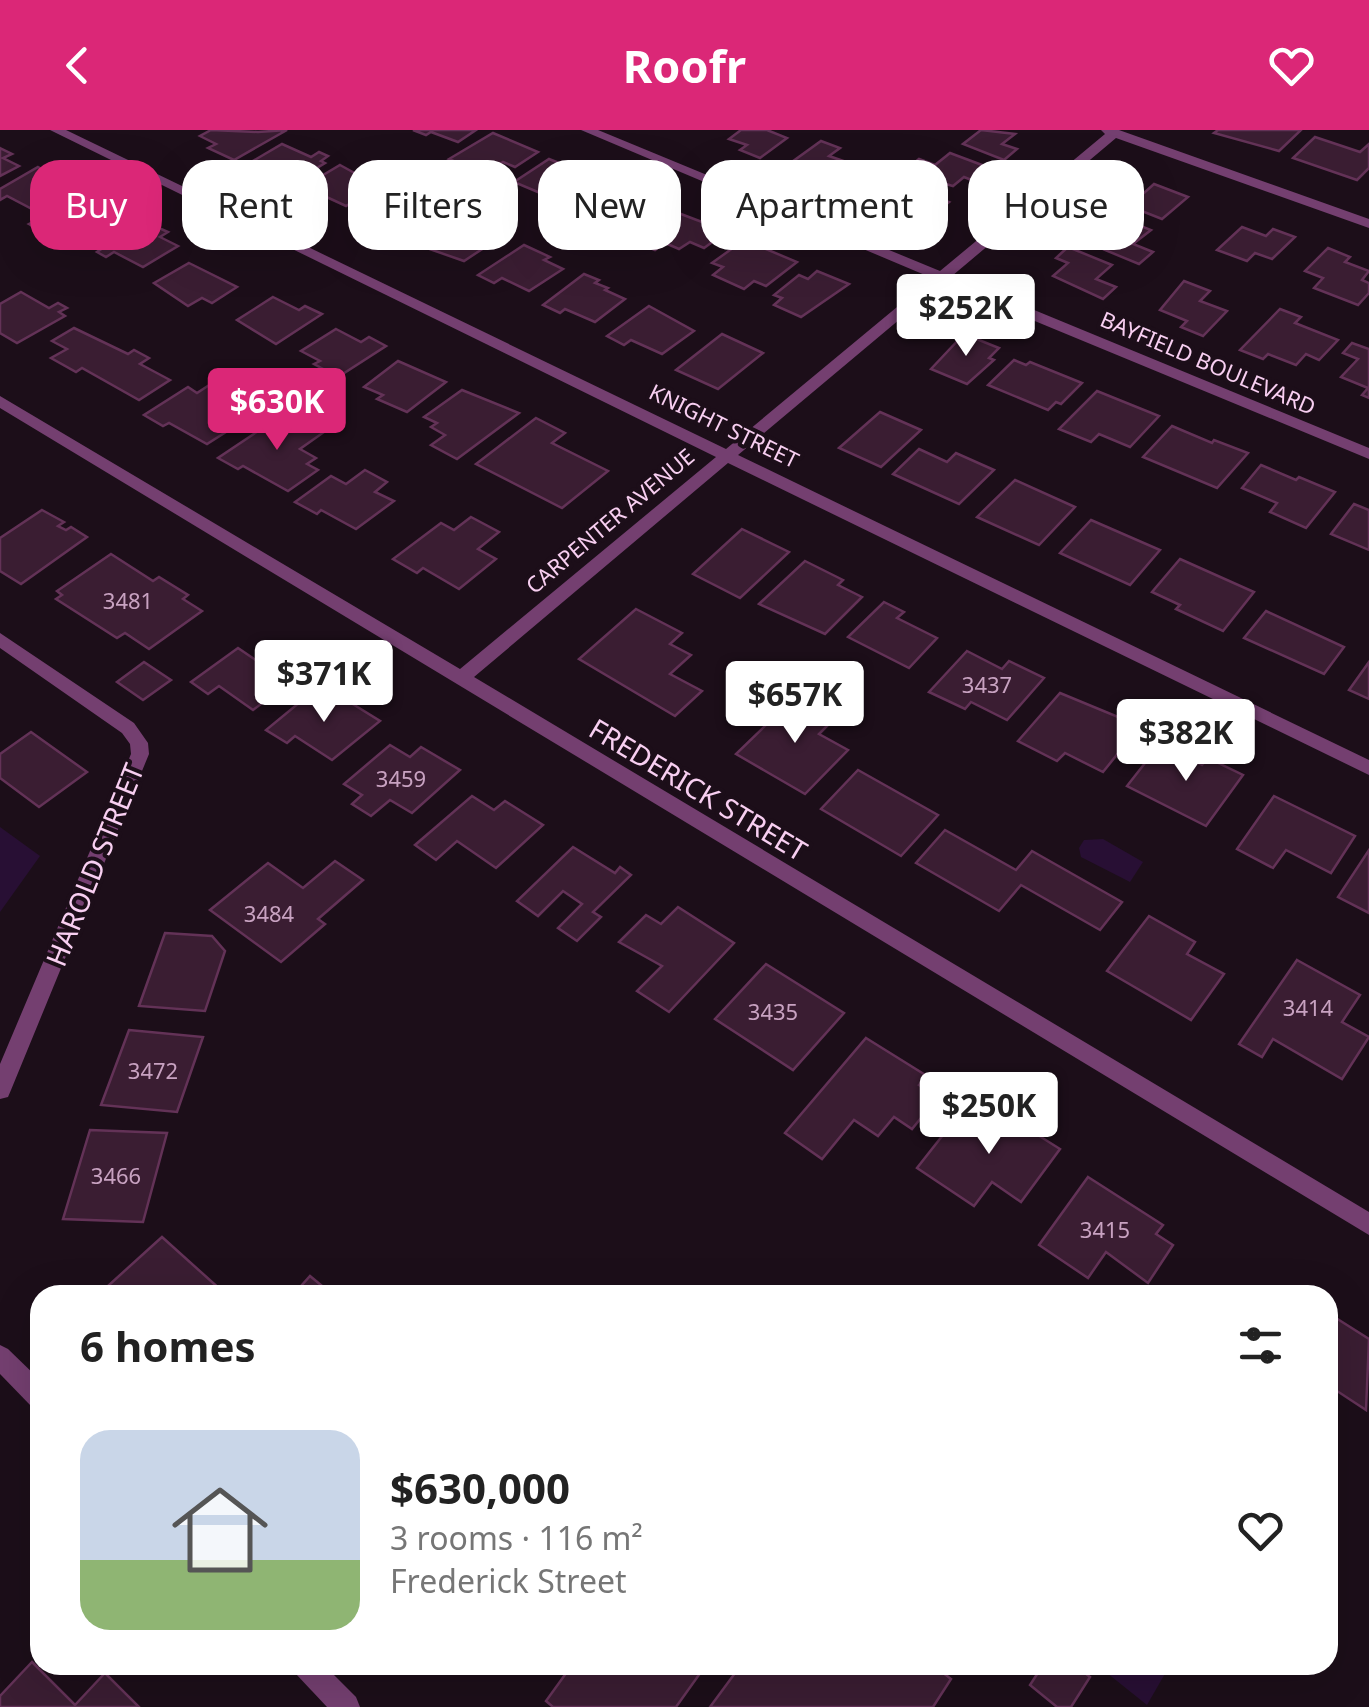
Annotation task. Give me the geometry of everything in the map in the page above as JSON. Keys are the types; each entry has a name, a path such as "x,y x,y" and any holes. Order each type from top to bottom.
{"street":[{"name":"KNIGHT STREET","path":"56,130 726,452 1369,768"},
{"name":"BAYFIELD BOULEVARD","path":"587,130 1369,454"},
{"name":"CARPENTER AVENUE","path":"461,678 1110,131"},
{"path":"1110,131 1369,224"},
{"name":"FREDERICK STREET","path":"0,401 1369,1224"},
{"name":"HAROLD STREET","path":"0,639 128,728 139,743 140,754 0,1090"},
{"path":"0,1357 30,1387"},
{"path":"315,1675 346,1707"}],"shaded area":[{"path":"0,827 40,856 0,912"},
{"path":"1103,839 1143,862 1130,882 1081,857 1079,848 1084,840"},
{"path":"1110,1675 1164,1675 1147,1705"}],"building":[{"path":"211,130 287,130 234,160 208,148 216,144 200,136"},
{"path":"413,130 476,130 458,142"},
{"path":"741,130 767,130 787,138 760,158 740,150 747,145 729,139"},
{"path":"981,130 1015,134 1002,144 1017,149 1004,160 963,144"},
{"path":"1301,130 1279,151 1214,133"},
{"path":"493,133 538,152 518,165 518,160 449,159"},
{"path":"1315,137 1360,152 1369,144 1369,168 1357,180 1293,158"},
{"path":"821,141 840,148 829,156 840,160 795,160"},
{"path":"282,144 311,157 319,152 328,156 322,160 255,160"},
{"path":"0,148 12,154 3,158 19,166 0,176"},
{"path":"950,153 969,160 968,179 948,185 948,160 941,160"},
{"path":"340,165 348,169 346,206 328,198 328,172"},
{"path":"538,166 538,192 518,184 518,179"},
{"path":"30,172 30,208 7,196 0,200 0,189"},
{"path":"1154,184 1188,197 1162,219 1144,212 1144,193"},
{"path":"681,214 701,222 701,247 690,242 681,248"},
{"path":"1242,227 1266,236 1273,229 1295,237 1272,259 1255,253 1247,261 1217,250"},
{"path":"162,238 178,246 143,267 114,252 106,257 97,252 162,250"},
{"path":"524,245 550,257 544,260 563,269 529,291 502,278 494,283 478,275"},
{"path":"1144,248 1153,252 1139,264 1105,250"},
{"path":"1328,248 1350,257 1345,262 1369,271 1362,280 1369,283 1369,293 1358,305 1314,288 1323,278 1305,271"},
{"path":"432,250 481,250 464,261"},
{"path":"730,250 768,250 797,262 766,286 754,281 744,289 713,275 723,267 712,263"},
{"path":"1065,250 1075,250 1112,265 1096,279 1116,287 1103,299 1053,276 1068,263 1056,258"},
{"path":"189,263 237,287 212,303 202,298 188,306 154,283"},
{"path":"817,271 849,284 801,317 774,305 782,298 774,295 799,275 808,279"},
{"path":"584,274 625,299 595,322 565,309 560,313 543,305"},
{"path":"1184,281 1210,291 1200,301 1227,311 1203,336 1181,327 1187,321 1160,310"},
{"path":"21,292 49,308 58,303 67,308 59,312 65,316 17,343 0,333 0,304"},
{"path":"273,297 299,310 305,306 322,314 276,344 237,320"},
{"path":"649,306 694,331 662,354 631,340 624,345 607,336"},
{"path":"1280,309 1301,317 1295,323 1338,340 1319,360 1306,354 1296,365 1268,354 1263,359 1240,350"},
{"path":"74,328 128,354 134,350 149,358 140,364 170,380 139,400 82,368 76,372 51,358 67,349 52,341"},
{"path":"336,329 361,342 369,337 386,346 338,377 314,364 320,361 301,351"},
{"path":"722,334 763,353 718,389 676,370"},
{"path":"964,334 999,348 989,358 994,360 967,384 931,369"},
{"path":"1352,343 1369,349 1369,398 1362,395 1368,388 1341,377 1358,359 1343,353"},
{"path":"1014,360 1026,365 1030,362 1082,383 1061,404 1056,402 1048,410 988,385"},
{"path":"398,361 446,382 407,412 377,399 383,395 364,387"},
{"path":"214,382 255,404 222,426 229,430 207,444 169,423 163,426 144,415 188,387 197,393"},
{"path":"462,390 519,413 457,459 431,445 445,435 431,427 437,423 424,417"},
{"path":"1097,391 1159,416 1130,447 1099,434 1091,442 1059,429"},
{"path":"880,412 921,430 881,467 839,448"},
{"path":"295,417 324,432 300,449 316,458 307,464 318,470 288,491 243,466 238,469 218,458 276,419 285,424"},
{"path":"536,418 565,433 552,443 608,471 562,508 476,464"},
{"path":"1172,426 1248,453 1217,488 1143,457"},
{"path":"919,449 947,462 956,453 994,470 959,504 893,474"},
{"path":"1261,465 1335,492 1306,528 1270,512 1277,503 1242,488"},
{"path":"365,470 387,482 375,492 394,501 356,529 321,510 317,514 295,502 331,476 346,484"},
{"path":"1015,480 1075,507 1039,545 977,517"},
{"path":"1354,504 1369,510 1369,550 1331,534"},
{"path":"42,510 64,522 58,526 66,530 71,527 87,537 21,584 0,571 0,538"},
{"path":"471,517 499,532 478,549 496,559 459,589 423,568 417,573 393,559 441,523 454,530"},
{"path":"1091,520 1160,550 1130,585 1060,553"},
{"path":"742,529 789,552 740,598 693,574"},
{"path":"111,554 153,581 159,577 188,595 183,599 202,611 149,649 125,633 117,638 56,599 62,595 57,591"},
{"path":"1180,559 1254,592 1223,631 1176,609 1180,605 1152,592"},
{"path":"805,561 843,580 838,585 862,597 825,634 759,604"},
{"path":"884,602 904,612 897,618 937,638 909,668 848,637"},
{"path":"636,609 682,633 670,644 691,655 670,674 702,691 675,716 579,659"},
{"path":"1266,611 1344,647 1324,674 1244,638"},
{"path":"238,648 257,661 269,652 302,673 253,710 219,686 208,694 191,682"},
{"path":"967,651 1002,669 1009,661 1044,678 1007,720 971,702 965,709 929,692"},
{"path":"144,662 171,680 143,700 117,682"},
{"path":"1369,662 1369,699 1349,690"},
{"path":"311,693 333,706 343,698 380,721 332,760 295,736 287,743 266,730"},
{"path":"1060,693 1140,726 1103,772 1065,753 1057,761 1018,741"},
{"path":"796,696 835,718 819,734 848,750 805,794 736,754"},
{"path":"31,732 87,772 39,807 0,778 0,754"},
{"path":"1160,744 1202,765 1208,758 1243,775 1206,826 1127,786"},
{"path":"390,745 410,757 421,747 460,770 412,813 390,800 371,816 352,804 362,795 344,784"},
{"path":"858,770 938,815 901,856 821,809"},
{"path":"472,796 494,810 505,801 543,825 496,868 457,841 436,860 415,845"},
{"path":"1274,796 1355,836 1331,873 1286,850 1273,868 1237,849"},
{"path":"945,830 1016,870 1032,851 1122,902 1100,930 1021,885 999,911 916,863"},
{"path":"573,847 615,873 620,867 631,875 593,912 601,917 577,941 558,928 582,904 563,891 538,916 517,901"},
{"path":"1369,850 1369,913 1338,897"},
{"path":"335,861 363,880 318,919 325,924 281,962 210,910 268,863 303,888"},
{"path":"678,907 734,943 669,1012 637,991 662,966 619,942 646,915 661,924"},
{"path":"1149,916 1195,942 1187,954 1224,974 1191,1020 1107,971"},
{"path":"165,933 212,936 225,951 205,1011 139,1006"},
{"path":"1297,960 1360,995 1342,1022 1369,1037 1342,1079 1273,1039 1262,1057 1239,1044"},
{"path":"766,964 844,1013 793,1070 715,1019"},
{"path":"129,1030 203,1037 177,1112 101,1105"},
{"path":"866,1038 927,1076 919,1085 938,1097 912,1129 894,1117 878,1136 854,1120 822,1159 785,1133"},
{"path":"990,1105 1060,1149 1021,1202 992,1182 974,1206 917,1168 958,1116 974,1126"},
{"path":"90,1130 167,1133 143,1222 63,1219"},
{"path":"1088,1177 1163,1225 1156,1234 1173,1245 1148,1283 1106,1252 1088,1278 1039,1245"},
{"path":"162,1237 215,1285 109,1285"},
{"path":"310,1276 321,1285 302,1285"},
{"path":"1338,1319 1369,1339 1366,1410 1338,1392"},
{"path":"30,1664 30,1675 45,1675 75,1705 107,1675 139,1707 0,1707 0,1696"},
{"path":"565,1675 699,1675 676,1707 553,1707 546,1701"},
{"path":"734,1675 946,1675 951,1679 933,1707 710,1707"},
{"path":"1036,1675 1090,1677 1071,1707 1057,1707 1030,1685"}]}
